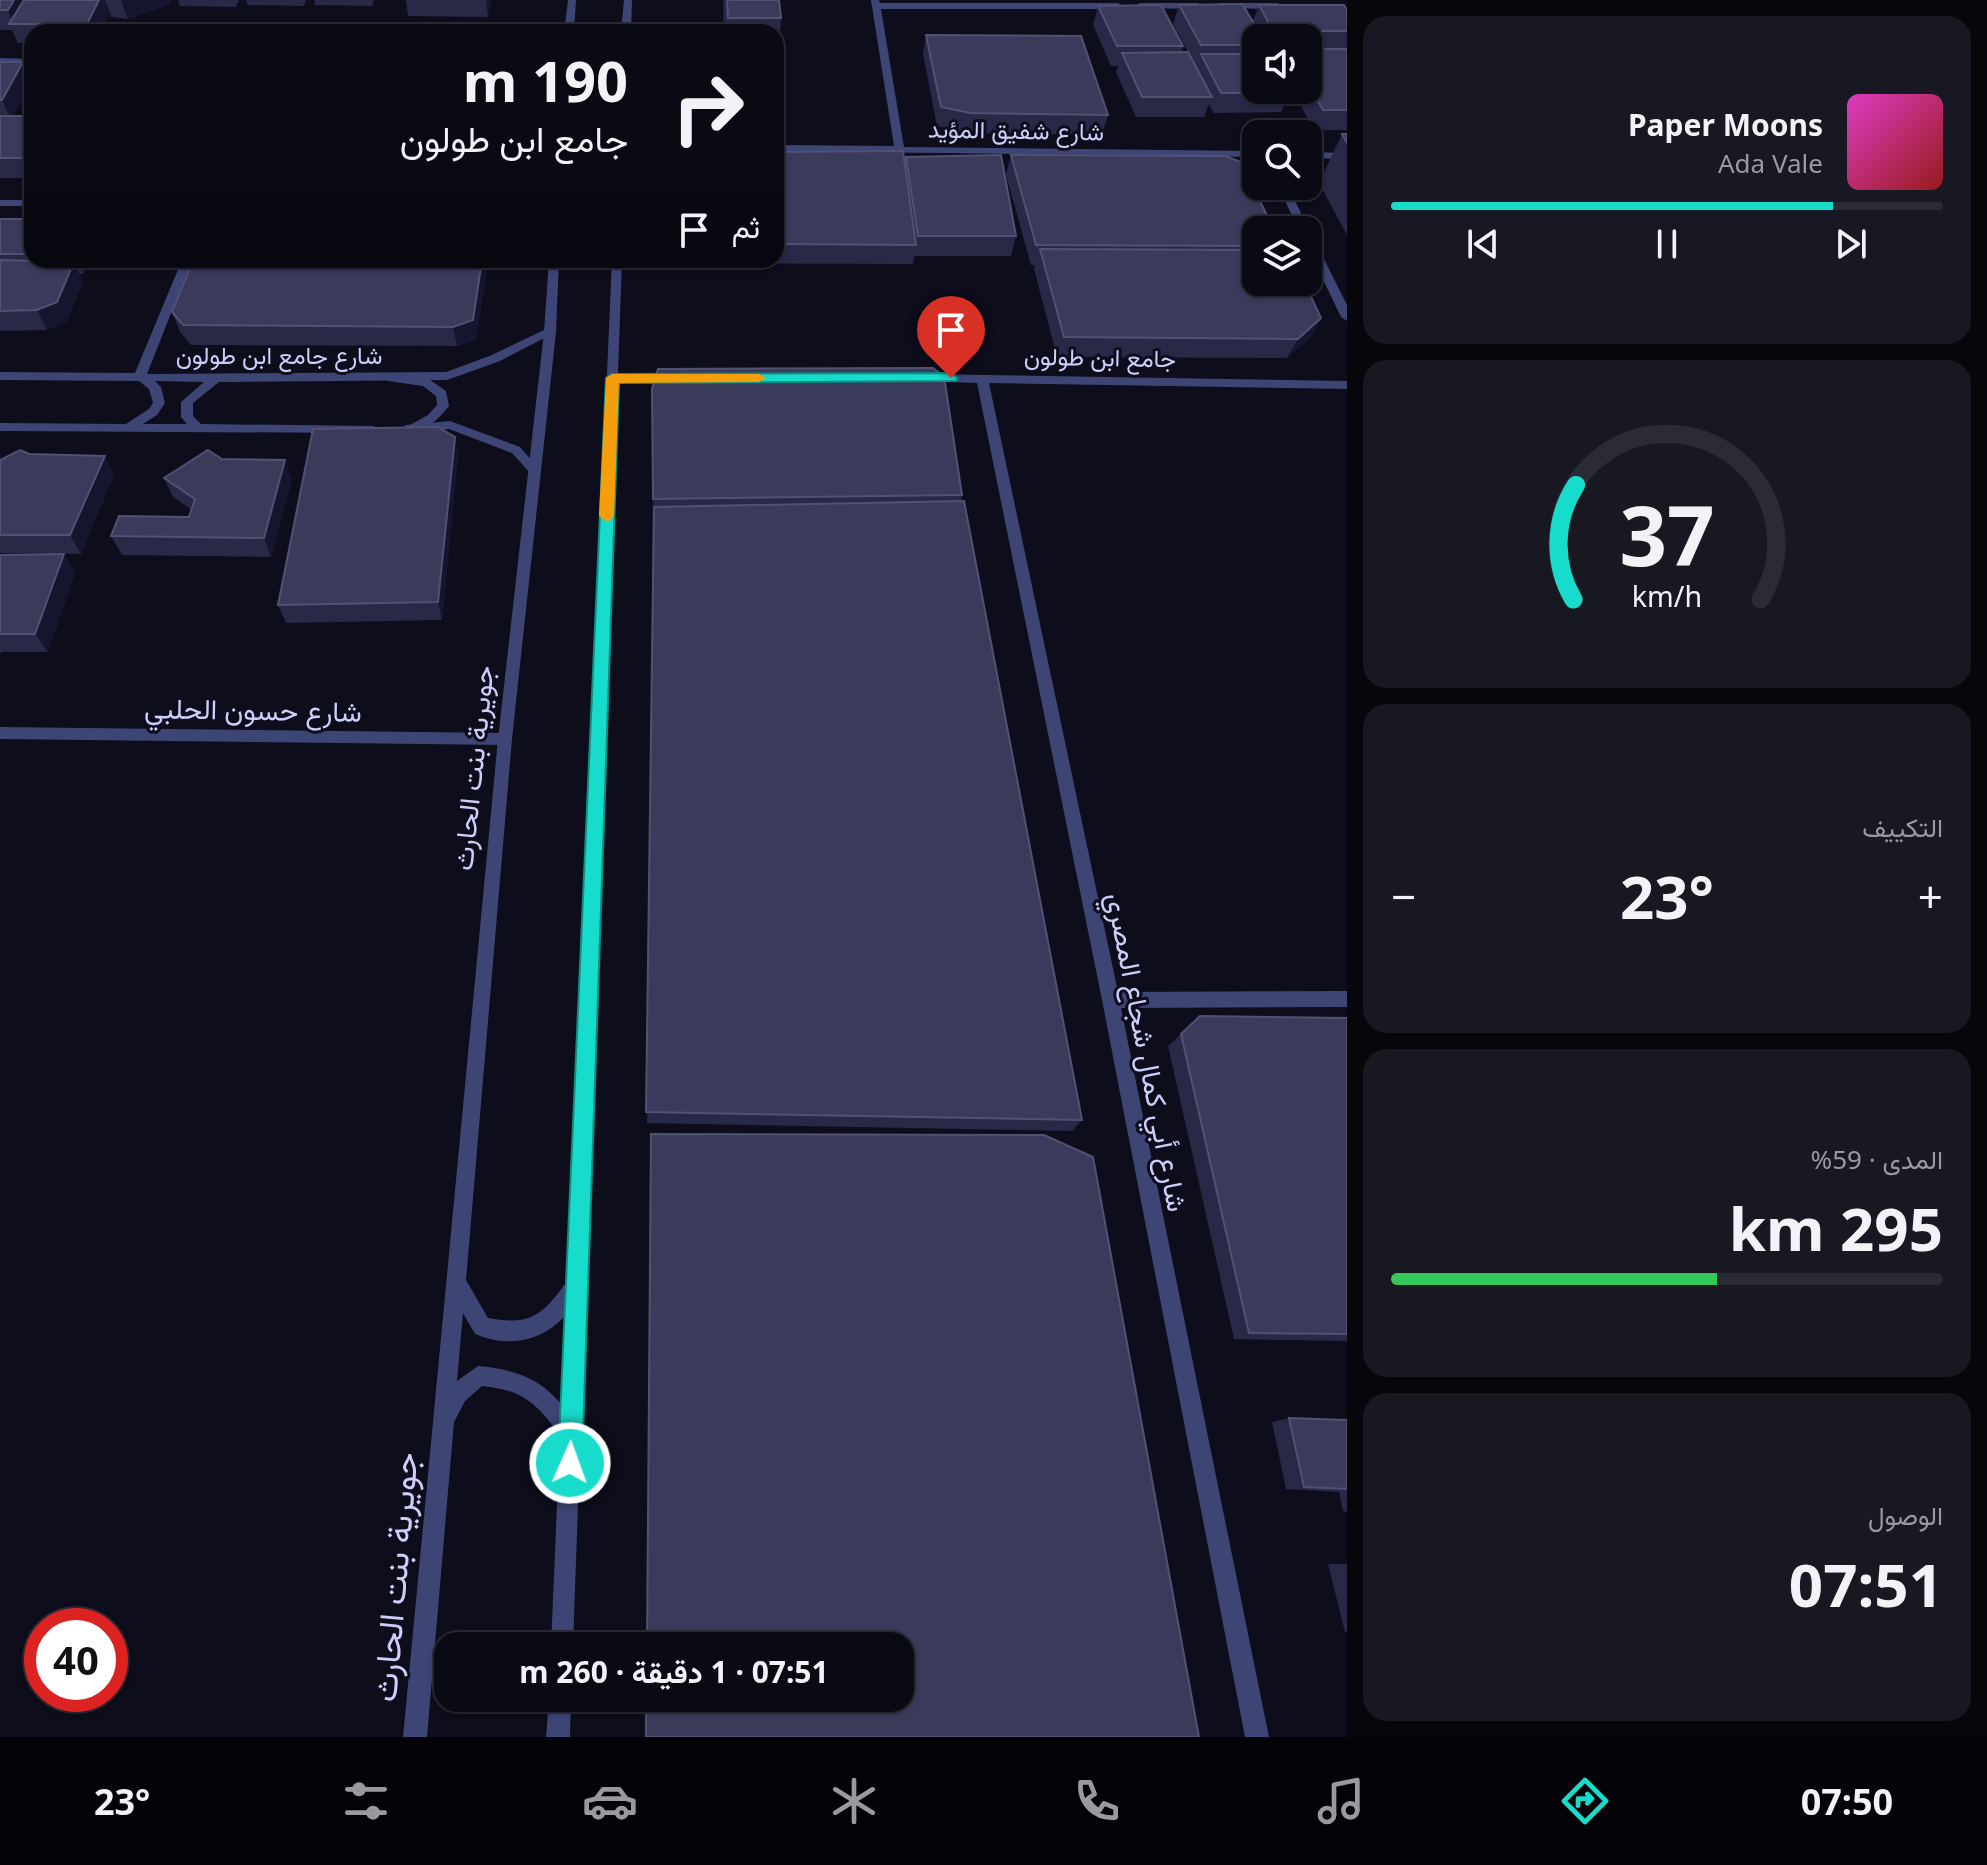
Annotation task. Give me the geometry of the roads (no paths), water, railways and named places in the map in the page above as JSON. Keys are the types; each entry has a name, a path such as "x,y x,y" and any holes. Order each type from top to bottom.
{"street":[{"path":"570,24 572,0"},
{"path":"626,24 628,0"},
{"path":"899,149 875,3 1284,6"},
{"path":"0,61 24,62"},
{"name":"شارع شفيق المؤيد","path":"784,148 1242,154"},
{"path":"1322,155 1347,156"},
{"path":"0,203 24,203"},
{"path":"1322,266 1347,317"},
{"path":"128,427 153,412 159,403 155,387 140,376 184,268"},
{"name":"جويرية بنت الحارث","path":"415,1737 505,739 550,332 554,268"},
{"path":"563,1632 617,268"},
{"name":"شارع جامع ابن طولون","path":"0,376 447,376 496,358 550,332"},
{"path":"198,428 187,417 187,402 216,378"},
{"path":"392,378 426,383 442,394 443,406 432,418 412,429"},
{"path":"612,378 689,378"},
{"name":"جامع ابن طولون","path":"905,378 1347,385"},
{"name":"شارع أبي كمال شجاع المصري","path":"982,378 1111,1000 1257,1737"},
{"path":"396,429 450,425 516,450 534,470"},
{"path":"0,427 381,429"},
{"name":"شارع حسون الحلبي","path":"0,733 505,739"},
{"path":"1111,1000 1347,999"},
{"path":"456,1282 482,1327 513,1334 545,1324 577,1283"},
{"name":"جويرية بنت الحارث","path":"443,1423 458,1394 478,1376 509,1377 542,1395 571,1433"},
{"path":"558,1737 559,1712"}]}
